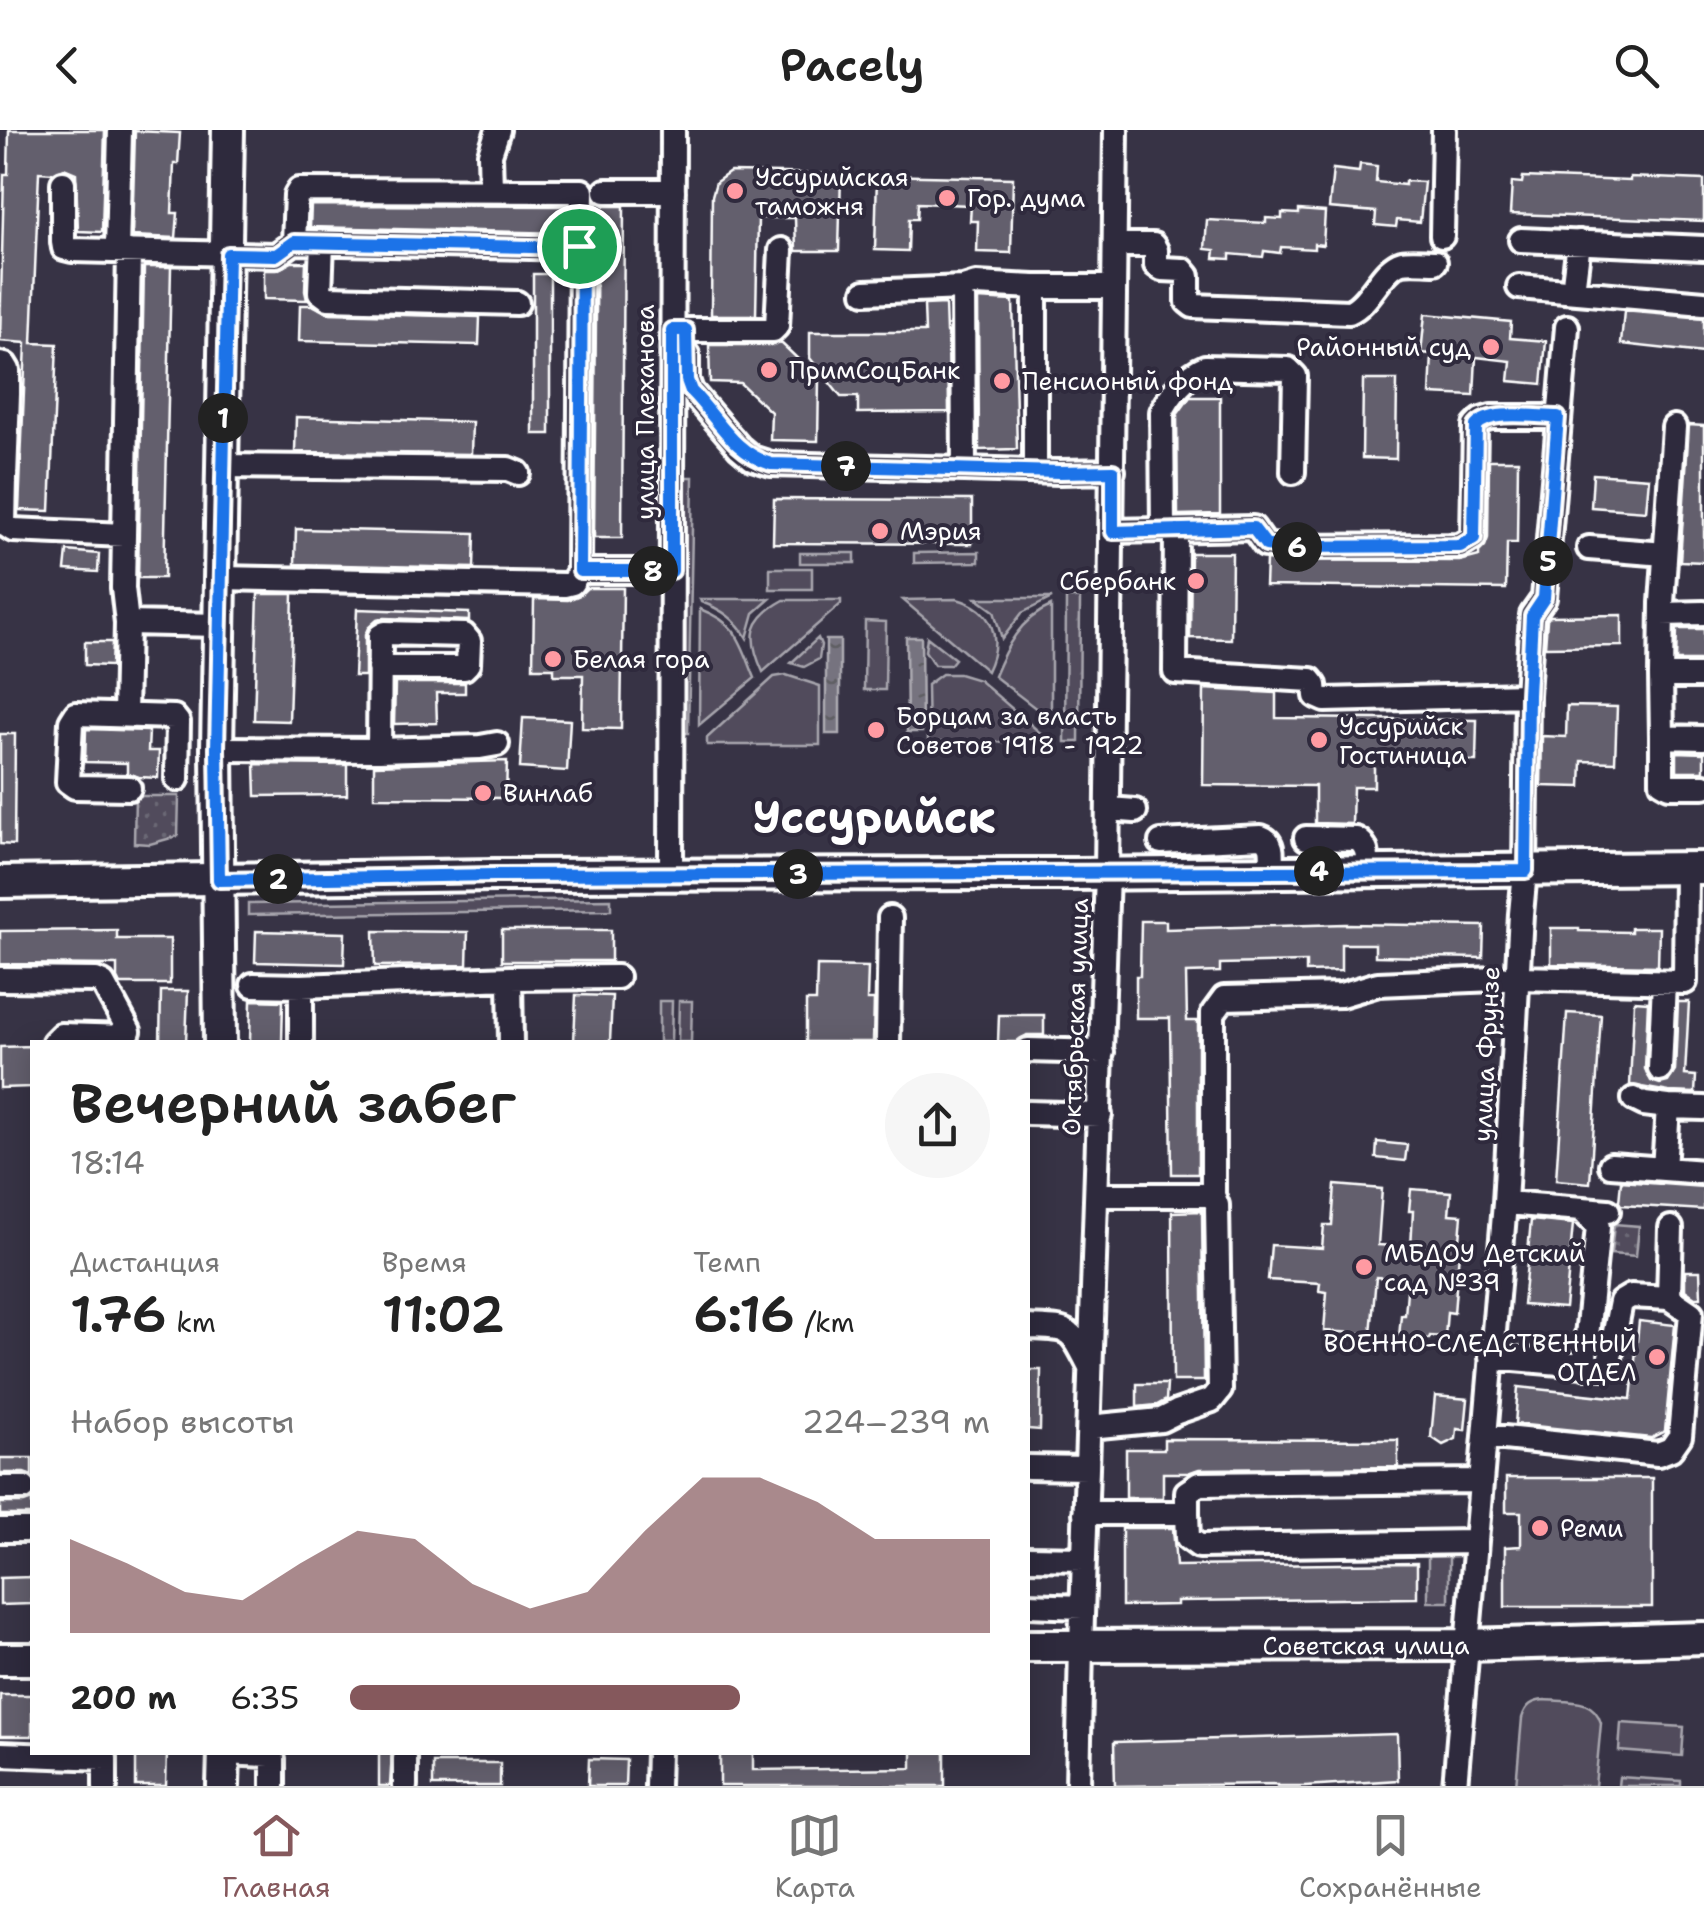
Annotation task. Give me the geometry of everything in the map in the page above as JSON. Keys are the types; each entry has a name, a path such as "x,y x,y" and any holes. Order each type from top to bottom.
{"main road":[{"path":"220,1040 217,749 228,130"},
{"path":"0,882 1695,868"},
{"name":"Советская улица","path":"1030,1646 1466,1646 1704,1638"},
{"path":"0,1660 30,1659"},
{"path":"224,1755 224,1786"}],"street":[{"path":"120,130 125,715"},
{"path":"491,190 490,154 498,130"},
{"name":"улица Плеханова","path":"672,874 672,571 680,330 673,130"},
{"name":"Октябрьская улица","path":"1078,1786 1108,873 1116,130"},
{"path":"1442,236 1444,130"},
{"path":"64,184 64,248 72,250 276,255 294,242 574,248 582,242"},
{"path":"220,578 564,585 572,583 580,571 582,192 299,190 294,242"},
{"path":"606,191 673,191"},
{"path":"1521,240 1704,248"},
{"path":"1573,291 1578,242"},
{"path":"322,243 320,292 328,298 517,303"},
{"path":"1115,244 1152,245 1156,265 1183,270 1188,276 1188,302 1192,306 1349,312 1358,308 1392,267 1403,262 1435,262"},
{"path":"781,250 777,326 773,330 680,330 691,391 752,458 771,464 1113,471"},
{"path":"865,292 963,288 976,284 1114,287"},
{"path":"1035,287 1035,472"},
{"path":"1519,287 1704,303"},
{"path":"963,288 964,469"},
{"name":"улица Фрунзе","path":"1456,1786 1505,1203 1520,914 1526,871 1532,616 1544,598 1547,576 1566,328"},
{"path":"0,364 8,370 4,394 4,524 13,530 124,535"},
{"path":"1293,472 1294,376 1288,370 1205,368 1196,371 1166,403 1162,412 1175,672 1311,680 1316,696 1325,700 1528,695"},
{"path":"1113,532 1253,528 1266,545 1280,547 1460,546 1474,538 1476,426 1491,416 1558,417"},
{"path":"1674,427 1662,614 1662,782 1669,786 1704,786"},
{"path":"222,466 508,468 518,473"},
{"path":"1589,548 1665,554"},
{"path":"580,571 672,571"},
{"path":"1662,614 1704,614"},
{"path":"126,623 220,625"},
{"path":"379,668 379,750"},
{"path":"1662,676 1704,676"},
{"path":"130,788 75,787 68,782 71,722 76,714 174,717 178,722 177,778"},
{"path":"1662,737 1704,738"},
{"path":"217,749 379,750 497,744"},
{"path":"1109,809 1134,810"},
{"path":"1161,842 1261,836 1272,844 1271,872"},
{"path":"1306,838 1362,842 1367,871"},
{"path":"1089,1427 1162,1420 1212,1400 1220,1390 1217,1206 1213,1196 1213,1013 1224,998 1341,996 1378,984 1519,978 1685,982 1695,868"},
{"path":"888,1040 890,918"},
{"path":"510,978 511,1040"},
{"path":"254,986 618,978"},
{"path":"0,979 96,980 103,983 129,1031 126,1037 61,1034 56,1040"},
{"path":"1660,1070 1664,982"},
{"path":"300,986 301,1040"},
{"path":"1030,1050 1102,1052"},
{"path":"1634,1099 1644,1104 1704,1108"},
{"path":"1664,1170 1668,1107"},
{"path":"1030,1113 1100,1115"},
{"path":"1611,1165 1704,1172"},
{"path":"1098,1194 1213,1196"},
{"path":"1505,1203 1608,1211"},
{"path":"1582,1209 1598,1227 1584,1366"},
{"path":"1669,1298 1671,1228"},
{"path":"1485,1436 1658,1454 1671,1449 1680,1436 1691,1312 1669,1298 1626,1298 1621,1302 1606,1367 1491,1356"},
{"path":"1030,1327 1069,1331 1091,1369"},
{"path":"1030,1468 1087,1468"},
{"path":"1475,1542 1199,1546 1188,1538 1187,1492 1198,1484 1480,1481"},
{"path":"0,1488 24,1488"},
{"path":"1086,1512 1187,1513"},
{"path":"0,1530 30,1530"},
{"path":"1030,1558 1084,1559"},
{"path":"1030,1605 1082,1606"},
{"path":"0,1754 105,1758 105,1786"},
{"path":"270,1755 273,1786"},
{"path":"657,1786 658,1755"},
{"path":"405,1760 405,1786"}],"green space":[{"path":"679,477 693,477 688,733 674,733"},
{"path":"979,552 979,562 914,563 914,553"},
{"path":"800,553 855,553 855,563 800,563"},
{"path":"770,568 812,568 812,589 770,589"},
{"path":"976,598 1052,598 1022,613 1002,639 994,611"},
{"path":"1066,598 1080,598 1079,742 1065,742"},
{"path":"700,599 770,599 754,613 747,638 738,625"},
{"path":"957,599 979,610 992,626 994,647 987,671 903,600"},
{"path":"784,600 841,600 841,604 763,672 755,649 754,630 764,614"},
{"path":"1051,606 1051,720 994,676 1023,626"},
{"path":"700,609 731,628 755,678 699,725"},
{"path":"865,621 886,622 885,690 864,690"},
{"path":"927,637 955,659 950,665 934,665 925,651"},
{"path":"818,638 819,659 804,667 791,663"},
{"path":"942,674 979,680 1052,743 928,741 927,685"},
{"path":"786,675 820,686 820,745 707,745 707,738 774,677"},
{"path":"135,796 179,796 178,836 150,844 134,843"},
{"path":"611,899 611,910 248,915 248,904"},
{"path":"659,1001 672,1001 671,1040 659,1040"},
{"path":"679,1001 692,1001 691,1040 678,1040"},
{"path":"1614,1224 1639,1226 1636,1256 1611,1254"},
{"path":"1428,1549 1449,1549 1449,1602 1428,1602"},
{"path":"1545,1700 1579,1702 1598,1715 1601,1723 1595,1786 1516,1786 1522,1718 1530,1704"},
{"path":"1621,1723 1684,1727 1682,1756 1619,1751"},
{"path":"1619,1777 1681,1781 1681,1786 1618,1786"}],"water":[{"path":"906,637 921,637 922,732 907,732"},
{"path":"826,640 840,640 840,734 826,734"}],"building":[{"path":"9,130 105,130 102,232 78,231 76,173 64,168 53,173 39,172 32,343 57,344 50,511 19,510 26,343 0,341 4,174 8,174"},
{"path":"135,131 180,133 172,213 178,213 176,238 132,236"},
{"path":"1360,164 1377,166 1376,182 1424,182 1420,222 1397,220 1396,227 1375,225 1376,212 1329,208 1333,169 1359,172"},
{"path":"730,172 841,174 839,251 796,251 795,218 758,218 756,315 711,315 712,196 716,182"},
{"path":"877,175 1013,178 1011,253 977,252 978,221 970,221 971,205 918,203 917,219 909,219 908,251 875,250"},
{"path":"1523,177 1704,180 1704,221 1510,214 1512,182 1522,183"},
{"path":"597,202 624,206 622,538 594,538"},
{"path":"311,205 567,206 566,233 310,227"},
{"path":"1299,210 1325,212 1323,245 1314,244 1314,249 1281,247 1280,253 1264,251 1263,257 1230,254 1230,259 1214,258 1215,250 1205,249 1207,220 1266,223 1266,218 1282,219 1282,213 1299,214"},
{"path":"292,262 306,262 307,300 264,299 264,270 277,270"},
{"path":"144,267 171,267 164,578 138,578"},
{"path":"533,274 550,274 550,434 533,434"},
{"path":"978,299 1013,301 1017,449 979,450"},
{"path":"945,304 949,412 858,413 858,397 841,397 810,358 810,332 925,332 924,305"},
{"path":"300,305 312,305 328,313 480,317 479,345 299,341"},
{"path":"1624,311 1704,318 1704,353 1621,344"},
{"path":"1425,314 1511,322 1510,338 1546,341 1542,384 1509,381 1511,361 1476,357 1474,396 1430,394 1432,354 1421,353"},
{"path":"780,342 819,379 818,441 770,440 771,412 740,383 710,382 709,345"},
{"path":"1363,380 1397,380 1396,459 1362,458"},
{"path":"1190,397 1220,397 1220,514 1178,515 1177,415"},
{"path":"296,417 472,422 471,454 295,452"},
{"path":"1689,425 1704,426 1704,562 1680,561"},
{"path":"1489,460 1518,460 1517,543 1507,543 1506,589 1265,586 1266,560 1460,561 1479,556 1488,538"},
{"path":"1593,474 1649,478 1646,511 1591,507"},
{"path":"774,499 972,500 972,544 773,543"},
{"path":"296,529 475,533 474,568 295,564"},
{"path":"67,551 99,554 98,572 65,570"},
{"path":"1191,553 1232,553 1231,639 1190,638"},
{"name":"Белая гора","path":"587,588 623,588 621,729 582,728 583,675 554,675 554,668 533,668 534,599 568,600"},
{"path":"258,594 293,594 289,721 254,720"},
{"path":"357,609 469,613 469,621 377,620 365,635 365,676 354,676"},
{"path":"1622,615 1622,646 1545,647 1550,616"},
{"path":"1677,629 1704,629 1704,661 1676,661"},
{"path":"85,642 112,642 111,666 85,665"},
{"path":"395,683 465,683 465,693 436,693 437,723 394,724"},
{"path":"1204,689 1276,693 1276,718 1477,720 1476,761 1374,760 1374,787 1353,787 1352,824 1315,823 1315,786 1203,785"},
{"path":"1567,706 1617,707 1615,762 1582,761 1581,787 1541,786 1542,736 1566,737"},
{"path":"523,718 570,720 567,771 520,768"},
{"path":"86,729 149,731 148,751 159,751 158,778 127,773 127,763 85,762"},
{"path":"0,734 15,734 14,845 0,844"},
{"path":"1677,752 1704,753 1704,771 1677,771"},
{"path":"507,761 506,798 374,797 374,765"},
{"path":"255,764 347,765 347,795 256,796"},
{"path":"1141,921 1166,921 1166,929 1346,924 1484,926 1483,958 1375,956 1375,944 1341,944 1341,971 1306,972 1306,962 1220,964 1220,972 1186,973 1187,1021 1198,1021 1198,1174 1172,1174 1170,1018 1136,1018"},
{"path":"1551,928 1631,932 1631,928 1659,928 1658,966 1551,964"},
{"path":"117,930 117,939 170,939 170,984 120,984 117,965 0,964 0,931"},
{"path":"502,930 611,930 611,961 502,961"},
{"path":"256,931 345,933 344,964 255,962"},
{"path":"374,931 468,932 467,965 375,966"},
{"path":"817,966 868,967 867,1000 874,1000 873,1040 806,1040 806,1001 816,1001"},
{"path":"161,991 188,991 186,1040 160,1040"},
{"path":"576,995 612,996 610,1040 574,1040"},
{"path":"251,1000 283,1001 282,1040 250,1040"},
{"path":"1634,1001 1648,1002 1645,1069 1651,1081 1660,1084 1668,1082 1675,1071 1678,1002 1689,1002 1685,1075 1696,1076 1695,1093 1630,1085"},
{"path":"1567,1013 1601,1015 1590,1183 1556,1180"},
{"path":"999,1015 1044,1015 1044,1035 998,1040"},
{"path":"30,1046 30,1087 0,1088 0,1047"},
{"path":"1377,1142 1407,1145 1405,1161 1376,1158"},
{"path":"1621,1181 1704,1187 1704,1210 1621,1205"},
{"path":"1335,1185 1382,1189 1378,1245 1411,1247 1411,1189 1451,1192 1449,1214 1462,1215 1454,1313 1447,1312 1445,1337 1399,1337 1408,1279 1376,1277 1371,1334 1324,1331 1327,1292 1319,1291 1320,1283 1268,1280 1271,1245 1322,1248 1324,1225 1332,1225"},
{"path":"1202,1211 1204,1381 1173,1381 1172,1212"},
{"path":"1531,1220 1573,1224 1565,1308 1523,1305"},
{"path":"1685,1271 1700,1271 1701,1297 1685,1290"},
{"name":"ВОЕННО-СЛЕДСТВЕННЫЙ ОТДЕЛ","path":"1639,1321 1675,1325 1665,1431 1651,1438 1515,1424 1518,1387 1631,1399"},
{"path":"1030,1370 1041,1370 1040,1430 1030,1429"},
{"path":"1137,1384 1167,1384 1166,1400 1137,1407"},
{"path":"1435,1396 1468,1399 1465,1430 1457,1429 1456,1439 1443,1445 1431,1437"},
{"path":"1164,1439 1398,1440 1398,1467 1199,1469 1163,1473 1163,1498 1126,1498 1126,1449 1164,1449"},
{"path":"0,1458 30,1458 30,1475 0,1473"},
{"path":"1506,1478 1652,1478 1652,1607 1505,1607 1505,1547 1521,1546 1521,1512 1506,1512"},
{"path":"30,1501 30,1515 0,1515 0,1503"},
{"path":"1122,1528 1173,1528 1176,1566 1417,1563 1417,1598 1177,1601 1177,1605 1122,1606"},
{"path":"30,1577 30,1604 0,1605 0,1578"},
{"path":"0,1695 30,1695 30,1736 0,1736"},
{"path":"1397,1734 1398,1780 1305,1786 1115,1786 1114,1742"},
{"path":"136,1755 167,1755 166,1786 136,1786"},
{"path":"379,1755 392,1755 390,1786 379,1786"},
{"path":"720,1755 753,1755 753,1770 912,1768 912,1755 945,1755 945,1786 720,1786"},
{"path":"589,1759 626,1760 625,1786 588,1786"},
{"path":"433,1763 500,1763 500,1786 433,1786"}],"place":[{"name":"Уссурийская таможня","path":"735,191"},
{"name":"Гор. дума","path":"947,198"},
{"name":"Районный суд","path":"1491,347"},
{"name":"ПримСоцБанк","path":"769,370"},
{"name":"Пенсионый фонд","path":"1002,381"},
{"name":"Мэрия","path":"880,531"},
{"name":"Сбербанк","path":"1196,581"},
{"name":"Белая гора","path":"553,659"},
{"name":"Борцам за власть Советов 1918 - 1922","path":"876,730"},
{"name":"Уссурийск Гостиница","path":"1319,740"},
{"name":"Винлаб","path":"483,793"},
{"name":"МБДОУ Детский сад №39","path":"1364,1267"},
{"name":"ВОЕННО-СЛЕДСТВЕННЫЙ ОТДЕЛ","path":"1657,1357"},
{"name":"Реми","path":"1540,1528"}],"district":[{"name":"Уссурийск","path":"874,817"}],"route":[{"path":"294,242 579,246 582,242 580,571 672,571 672,330 686,330 687,380 691,391 752,458 771,464 1113,471 1113,532 1253,528 1266,545 1280,547 1460,546 1474,538 1476,426 1491,416 1558,417 1547,576 1544,598 1532,616 1526,871 495,875 219,880 217,749 228,254 276,255 294,242"}]}
